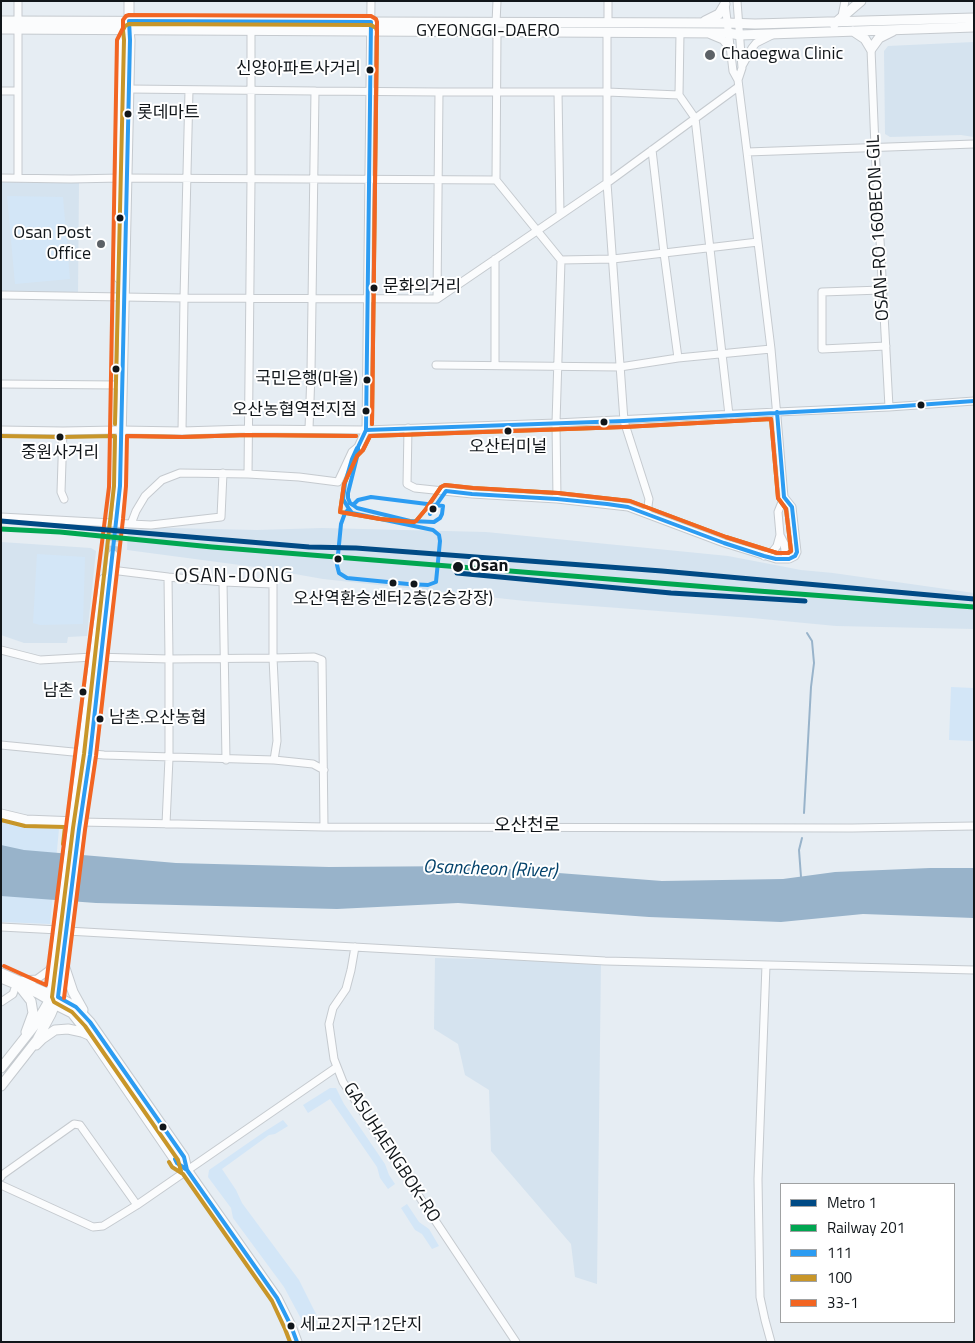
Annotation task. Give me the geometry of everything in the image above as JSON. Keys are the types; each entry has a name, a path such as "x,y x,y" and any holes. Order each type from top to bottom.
{"main road":[{"path":"114,518 119,430 124,178 129,89 129,1"},
{"path":"828,32 839,19 861,1"},
{"path":"702,23 719,14 725,2"},
{"name":"GYEONGGI-DAERO","path":"1,29 18,25 496,27 608,23 756,24 839,19 974,18"},
{"name":"GYEONGGI-DAERO","path":"1,20 18,25"},
{"name":"GYEONGGI-DAERO","path":"129,26 251,31 371,27"},
{"path":"124,178 123,40 129,26"},
{"name":"GYEONGGI-DAERO","path":"496,27 607,32 728,33 740,35 974,27"},
{"path":"853,31 866,39 871,50 880,38 896,29"},
{"path":"119,430 117,385 121,297"},
{"path":"21,1062 37,1040 53,999 86,754 97,657 110,554 111,570 97,657"},
{"name":"오산천로","path":"1,814 26,820 76,825"},
{"path":"59,961 73,992 90,1022 184,1157 187,1170"},
{"path":"18,1047 26,1034 33,1013 31,1000 19,984"},
{"path":"53,999 76,1007 90,1022"},
{"path":"53,999 72,1013 91,1037 177,1163 187,1170 277,1298 297,1342"},
{"path":"1,1068 53,999"},
{"path":"1,1086 42,1039 55,1030 68,1029 82,1032 91,1037"}],"street":[{"path":"18,1 18,178"},
{"path":"131,524 136,510 145,496 162,480 180,472 299,477 338,482 352,452 358,447 366,430 371,1"},
{"path":"497,1 496,180 561,260 556,423 557,499"},
{"path":"608,1 608,23"},
{"path":"1,295 437,299 607,183 738,84 742,66 737,1"},
{"path":"839,19 845,1"},
{"path":"725,2 733,71 738,84 748,152 771,349 784,497 778,512 780,535 778,546 764,556"},
{"path":"738,11 743,20 756,24"},
{"path":"248,474 251,31"},
{"path":"607,32 607,183 624,421 649,499 647,513"},
{"path":"680,33 679,95 695,118 729,414"},
{"path":"706,33 723,40 730,49"},
{"path":"742,66 756,43 776,34"},
{"name":"OSAN-RO 160BEON-GIL","path":"871,50 889,407"},
{"path":"129,89 497,93 607,92 679,95"},
{"path":"1,90 18,91"},
{"path":"182,431 189,90"},
{"path":"309,430 314,91"},
{"path":"437,299 440,92"},
{"path":"558,92 560,215"},
{"path":"748,152 974,144"},
{"path":"652,150 678,358"},
{"path":"1,178 71,180 187,178 251,180 496,180"},
{"path":"561,260 613,259 758,242"},
{"path":"495,365 496,259"},
{"path":"882,290 822,292 822,350 886,346"},
{"path":"436,365 620,367 678,358 771,349"},
{"path":"1,384 117,385"},
{"path":"1,430 366,430 624,421 974,401"},
{"path":"408,428 408,484 415,488 472,494 557,499 628,507 707,537 776,559 786,559 795,556 797,552 792,507 784,497"},
{"path":"63,431 61,492 64,499"},
{"path":"1,517 150,525 221,517 223,473"},
{"path":"780,535 784,543 786,559"},
{"path":"111,570 223,582 274,584 273,658 277,741 274,760"},
{"path":"166,824 169,758 168,577"},
{"path":"223,582 226,760"},
{"path":"1,650 40,660 97,657 169,659 314,657 322,660 324,827"},
{"path":"1,746 86,754 226,760 274,760 313,764 324,770"},
{"name":"오산천로","path":"76,825 852,828 974,826"},
{"path":"1,927 63,927 355,947 605,961 974,970"},
{"name":"GASUHAENGBOK-RO","path":"355,947 346,988 333,1008 329,1024 334,1059 343,1082 516,1342"},
{"path":"1,1002 13,994 19,984 36,979 59,961"},
{"path":"766,965 758,1179 760,1298 771,1342"},
{"path":"1,972 19,984"},
{"path":"1,979 19,984 53,999"},
{"path":"1,1185 93,1227 103,1226 337,1067"},
{"path":"1,1177 74,1124 80,1125 137,1204"}],"shaded area":[{"path":"974,42 974,137 961,135 890,137 885,134 884,51 888,46"},
{"path":"1,182 79,183 78,294 1,292"},
{"path":"7,196 63,197 70,279 15,284"},
{"path":"128,527 257,530 322,528 486,532 728,556 801,570 974,593 974,629 836,626 525,601 323,579 255,567 127,550"},
{"path":"1,542 91,548 96,551 87,636 68,637 67,643 24,643 1,635"},
{"path":"37,554 85,557 83,624 40,625 33,623"},
{"path":"951,687 974,688 974,741 949,740"},
{"path":"1,820 59,829 50,924 1,922"},
{"path":"435,958 601,962 597,1284 575,1277 571,1244 491,1151 489,1090 465,1075 458,1044 434,1029"},
{"path":"330,1088 336,1088 344,1104 385,1164 395,1184 388,1189 380,1178 377,1167 330,1099 308,1113 303,1105"},
{"path":"283,1120 288,1126 275,1134 269,1135 222,1169 242,1203 299,1280 319,1320 306,1328 284,1287 233,1218 231,1208 208,1177 209,1170"},
{"path":"407,1204 419,1222 429,1229 439,1246 432,1249 422,1234 415,1230 401,1208"}],"water":[{"name":"Osancheon (River)","path":"1,845 24,850 176,863 329,867 468,866 662,881 783,879 835,872 974,868 974,918 863,914 781,922 649,917 458,903 337,909 96,903 1,896"}],"waterway":[{"path":"804,813 814,663 812,641 807,633"},
{"path":"801,877 799,850 802,838"}],"tunnel":[{"path":"113,555 117,518"}],"metro line":[{"name":"1","path":"1,521 309,547 356,548 662,571 974,599"},
{"name":"1","path":"457,573 671,593 805,601"}],"rail line":[{"name":"201","path":"1,529 60,532 212,547 974,607"}],"transit line":[{"name":"33-1","path":"4,966 46,985 109,487 117,40 126,16 371,16 376,19 372,424"},
{"name":"111","path":"187,1170 184,1157 90,1022 76,1007 58,997 90,755 120,486 129,21 371,22 366,430 358,447 348,493 350,503 353,505"},
{"name":"100","path":"115,424 123,30 129,24 371,25 376,28 372,424"},
{"name":"111","path":"366,430 624,421 974,401"},
{"name":"111","path":"430,514 446,491 607,504 628,507 764,556 776,559 789,559 795,556 797,552 792,507 784,497 777,412"},
{"name":"100","path":"771,419 778,498 786,509 791,551 788,553 777,553 726,537 630,501 558,493 445,485 441,487 426,509 414,522 380,519 340,512 344,484 357,456 363,450 370,436 624,427 771,419"},
{"name":"33-1","path":"771,419 778,498 786,509 791,551 788,553 777,553 726,537 630,501 558,493 445,485 441,487 426,509 414,522 380,519 340,512 344,484 357,456 363,450 370,436 624,427 771,419"},
{"name":"100","path":"1,436 115,436 114,486 84,754 52,997 54,1002 72,1012 85,1026 178,1160 181,1171"},
{"name":"100","path":"127,436 356,436"},
{"name":"33-1","path":"64,998 96,756 123,519 127,436 356,436"},
{"name":"111","path":"349,509 343,499 345,483 357,448"},
{"name":"111","path":"371,497 443,506 442,514 434,522 410,521 357,508 353,505 358,500 371,497"},
{"name":"111","path":"349,509 352,513 433,530 439,535 436,582 428,585 408,584 347,578 339,573 337,565 341,524 345,513 349,509"},
{"name":"100","path":"1,820 25,826 65,827 63,844"},
{"name":"111","path":"175,1159 177,1163 187,1170 277,1298 297,1342"},
{"name":"100","path":"169,1162 172,1167 183,1174 272,1301 290,1342"}],"place":[{"name":"Chaoegwa Clinic","path":"710,55"},
{"name":"신양아파트사거리","path":"370,70"},
{"name":"롯데마트","path":"128,114"},
{"name":"Osan Post Office","path":"101,244"},
{"name":"문화의거리","path":"374,288"},
{"name":"국민은행(마을)","path":"367,380"},
{"name":"오산농협역전지점","path":"366,411"},
{"name":"오산터미널","path":"508,431"},
{"name":"중원사거리","path":"60,437"},
{"name":"Osan","path":"458,567"},
{"name":"오산역환승센터2층(2승강장)","path":"393,583"},
{"name":"남촌","path":"83,692"},
{"name":"남촌.오산농협","path":"100,719"},
{"name":"세교2지구12단지","path":"291,1326"}],"district":[{"name":"OSAN-DONG","path":"234,577"}]}
